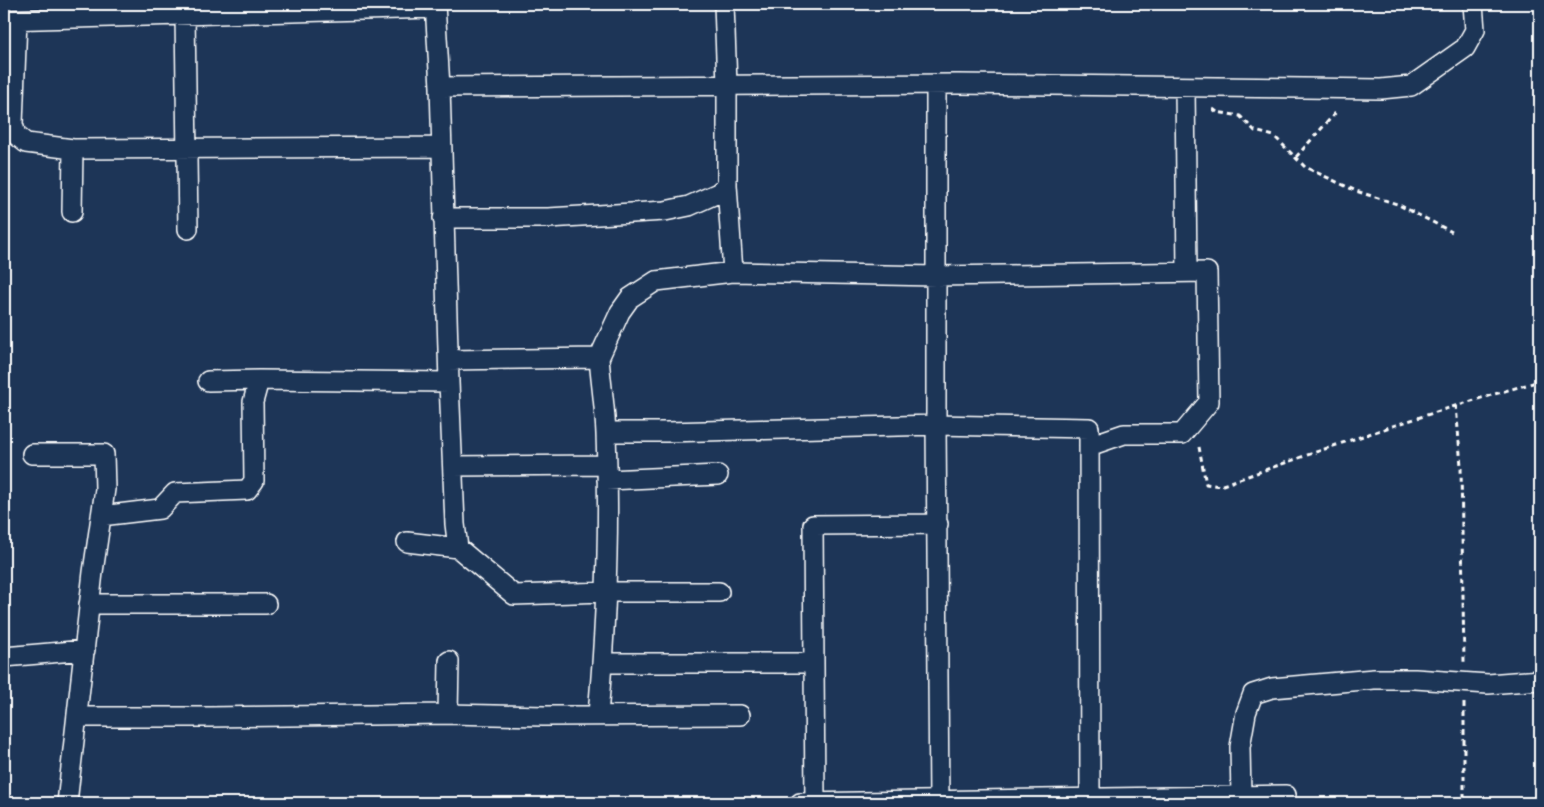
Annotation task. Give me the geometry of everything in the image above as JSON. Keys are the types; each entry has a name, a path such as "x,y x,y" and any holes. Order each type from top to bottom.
{"street":[{"path":"724,4 727,85 727,185 733,272"},
{"path":"440,87 936,84 1351,88 1411,86 1465,48 1475,30 1473,4"},
{"path":"442,147 73,149 26,143 16,135 13,124 10,20 435,6 440,87 455,524 458,548"},
{"path":"184,15 188,229"},
{"path":"936,84 939,802"},
{"path":"1185,86 1187,272"},
{"path":"72,212 73,149"},
{"path":"443,218 548,218 665,211 689,206 718,193 727,185"},
{"path":"598,715 603,664 607,472 606,432 599,358 620,312 630,298 656,281 733,272 936,276 1207,272 1209,402 1182,434 1124,434 1090,446"},
{"path":"449,360 599,358"},
{"path":"208,380 449,382"},
{"path":"101,516 160,509 175,493 247,490 254,481 253,402 258,380"},
{"path":"606,432 936,425 1090,428 1090,798"},
{"path":"32,454 104,454 105,489 89,604 67,803"},
{"path":"453,466 718,475"},
{"path":"938,524 813,525 814,664 810,803 1044,801 1090,798 1242,800 1286,795"},
{"path":"406,542 458,548 514,595 605,592 719,592"},
{"path":"89,604 266,604"},
{"path":"4,657 85,650"},
{"path":"448,714 449,661"},
{"path":"603,664 814,664"},
{"path":"1242,800 1240,747 1246,714 1253,694 1272,688 1374,679 1415,679 1488,684 1540,680"},
{"path":"77,717 448,714 740,716"}],"path":[{"path":"1185,86 1217,112 1240,116 1255,131 1274,136 1305,167 1356,191 1397,204 1452,232"},
{"path":"1296,157 1337,110 1351,88"},
{"path":"1195,420 1206,484 1220,486 1456,405 1540,381"},
{"path":"1456,405 1460,466 1464,803"}]}
